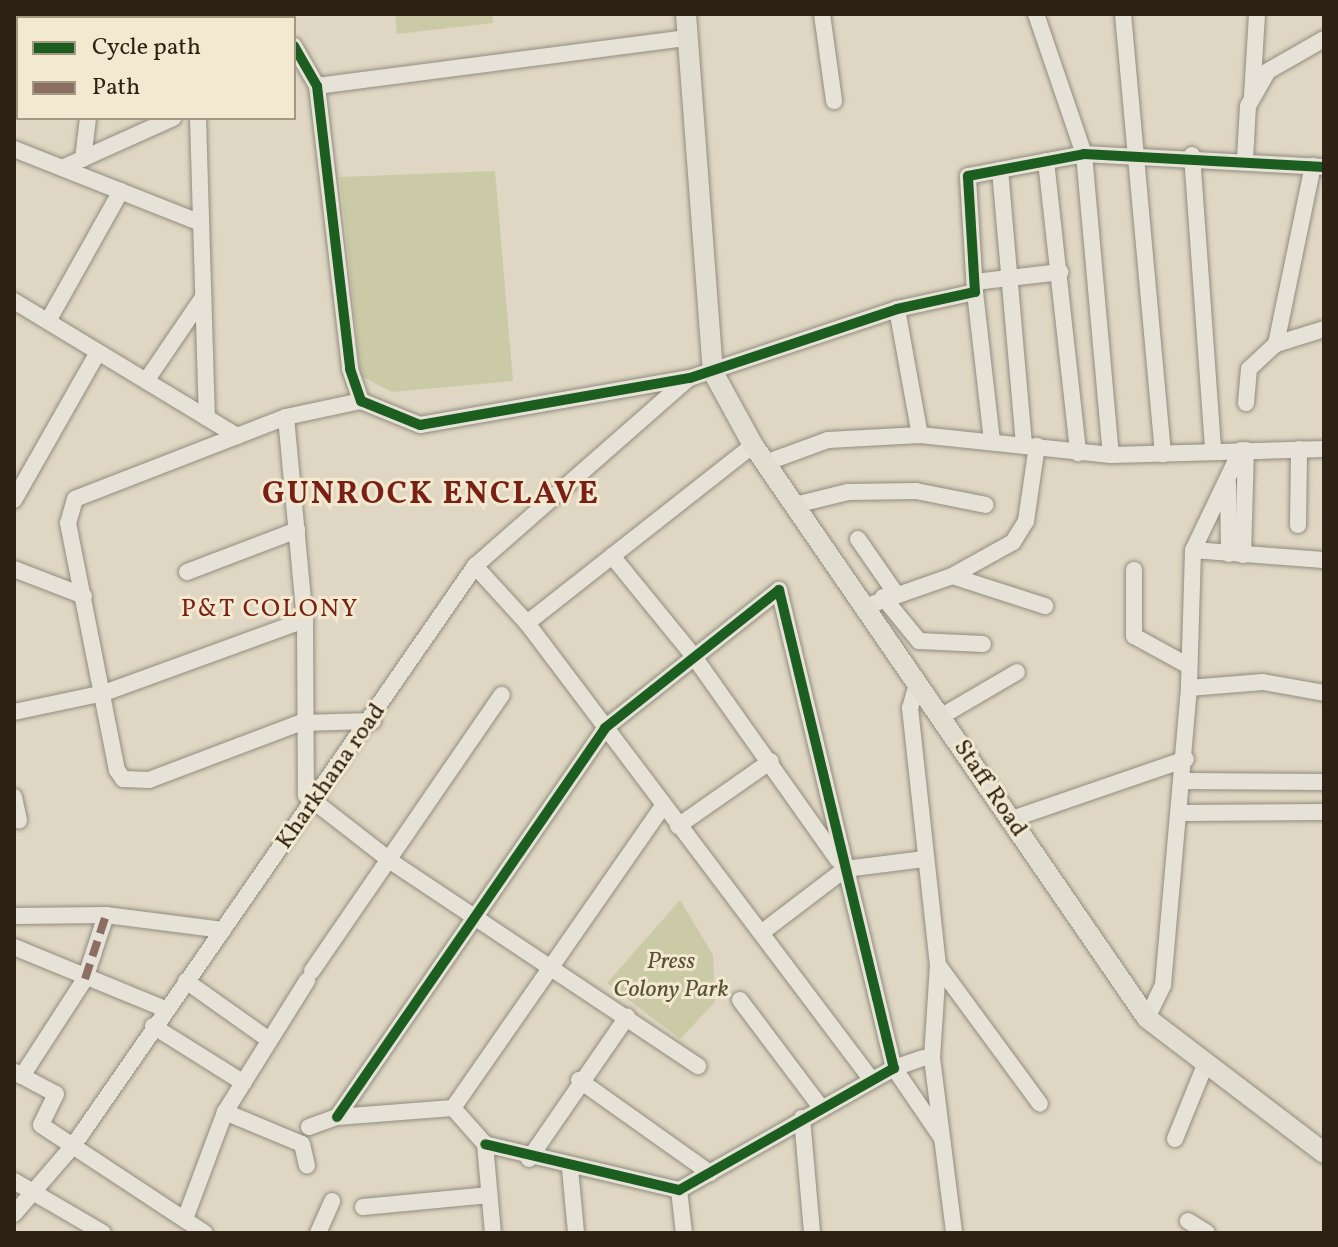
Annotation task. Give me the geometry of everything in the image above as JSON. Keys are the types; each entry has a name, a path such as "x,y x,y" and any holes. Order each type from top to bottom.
{"main road":[{"path":"686,14 713,372"},
{"name":"Staff Road","path":"713,372 753,445 795,505 882,598 917,684 1147,1018 1324,1153"}],"street":[{"path":"822,14 834,101"},
{"path":"1036,14 1084,154 1111,455"},
{"path":"1123,14 1163,454"},
{"path":"1245,159 1257,14"},
{"path":"317,86 687,38"},
{"path":"1252,98 1268,71 1324,39"},
{"path":"296,56 317,86 344,332 361,401"},
{"path":"83,159 88,120"},
{"path":"62,168 169,120"},
{"path":"198,120 207,418"},
{"path":"14,149 201,223"},
{"path":"992,441 975,287 968,176 1084,154 1138,157 1192,155 1319,167 1276,344"},
{"path":"1192,155 1213,450"},
{"path":"1046,161 1078,453"},
{"path":"882,598 952,576 1013,542 1026,521 1030,445 1000,170"},
{"path":"48,321 121,191"},
{"path":"373,721 300,723 134,782 117,770 68,523 75,499 286,417 361,401 420,425 690,378 897,309 1010,279 1060,272"},
{"path":"146,381 203,297"},
{"path":"14,301 237,436"},
{"path":"897,309 920,435"},
{"path":"1246,403 1249,369 1276,344 1324,329"},
{"path":"14,500 98,352"},
{"name":"Kharkhana road","path":"14,1214 39,1191 73,1146 165,1009 373,721 475,566 690,378"},
{"path":"286,417 305,620 300,723 301,781 313,805 392,862 549,962 698,1066"},
{"path":"765,463 828,440 920,435 1111,455 1324,449"},
{"path":"527,623 753,445"},
{"path":"1298,525 1299,449"},
{"path":"1147,1018 1163,985 1178,813 1186,759 1193,550 1243,450"},
{"path":"1236,554 1243,450"},
{"path":"1228,479 1236,554"},
{"path":"795,505 848,492 916,491 986,505"},
{"path":"187,572 297,530"},
{"path":"858,539 882,598 919,641 983,644"},
{"path":"1193,550 1324,560"},
{"path":"612,556 692,654 845,869"},
{"path":"475,566 527,623 871,1079"},
{"path":"14,569 84,596"},
{"path":"1134,570 1134,636 1189,666"},
{"path":"952,576 1045,606"},
{"path":"337,1117 471,915 605,728 692,654 779,590 894,1068 945,1142"},
{"path":"14,712 104,693 305,620"},
{"path":"940,717 1017,672"},
{"path":"1189,688 1263,682 1324,693"},
{"path":"917,684 910,708 924,859 938,965 932,1058 945,1142 954,1233"},
{"path":"106,915 85,979 18,1073 56,1094 41,1125 195,1228 225,1112 310,976 392,862 502,695"},
{"path":"1009,820 1186,759"},
{"path":"678,826 771,761"},
{"path":"1182,781 1324,782"},
{"path":"14,797 19,820"},
{"path":"453,1108 549,962 663,806"},
{"path":"1178,813 1324,812"},
{"path":"761,933 845,869 924,859"},
{"path":"14,916 106,915 223,930"},
{"path":"14,947 85,979 165,1009"},
{"path":"938,965 1040,1104"},
{"path":"186,981 269,1040"},
{"path":"740,1000 820,1106"},
{"path":"529,1159 579,1080 627,1017"},
{"path":"153,1026 244,1083"},
{"path":"453,1108 485,1144 570,1169 679,1190 820,1106 894,1068 923,1058"},
{"path":"1175,1139 1205,1065"},
{"path":"579,1080 710,1173"},
{"path":"309,1127 337,1117 453,1108"},
{"path":"225,1112 302,1144 307,1165"},
{"path":"802,1118 812,1233"},
{"path":"485,1144 493,1233"},
{"path":"570,1169 576,1233"},
{"path":"14,1181 39,1191 105,1232"},
{"path":"679,1190 684,1233"},
{"path":"363,1207 489,1195"},
{"path":"318,1233 332,1201"},
{"path":"1188,1221 1207,1233"}],"green space":[{"path":"395,14 492,14 493,23 397,34"},
{"path":"495,171 513,381 392,392 361,376 340,177"},
{"name":"Press Colony Park","path":"680,900 713,955 715,1002 680,1039 607,983"}],"marked path":[{"path":"85,979 106,915"}],"cycle path":[{"path":"296,49 317,86 350,369 361,401 420,425 690,378 897,309 975,292 968,176 1084,154 1324,167"},
{"path":"337,1117 605,728 779,590 894,1068 679,1190 485,1144"}],"district":[{"name":"GUNROCK ENCLAVE","path":"431,495"},
{"name":"P&T COLONY","path":"270,610"}]}
